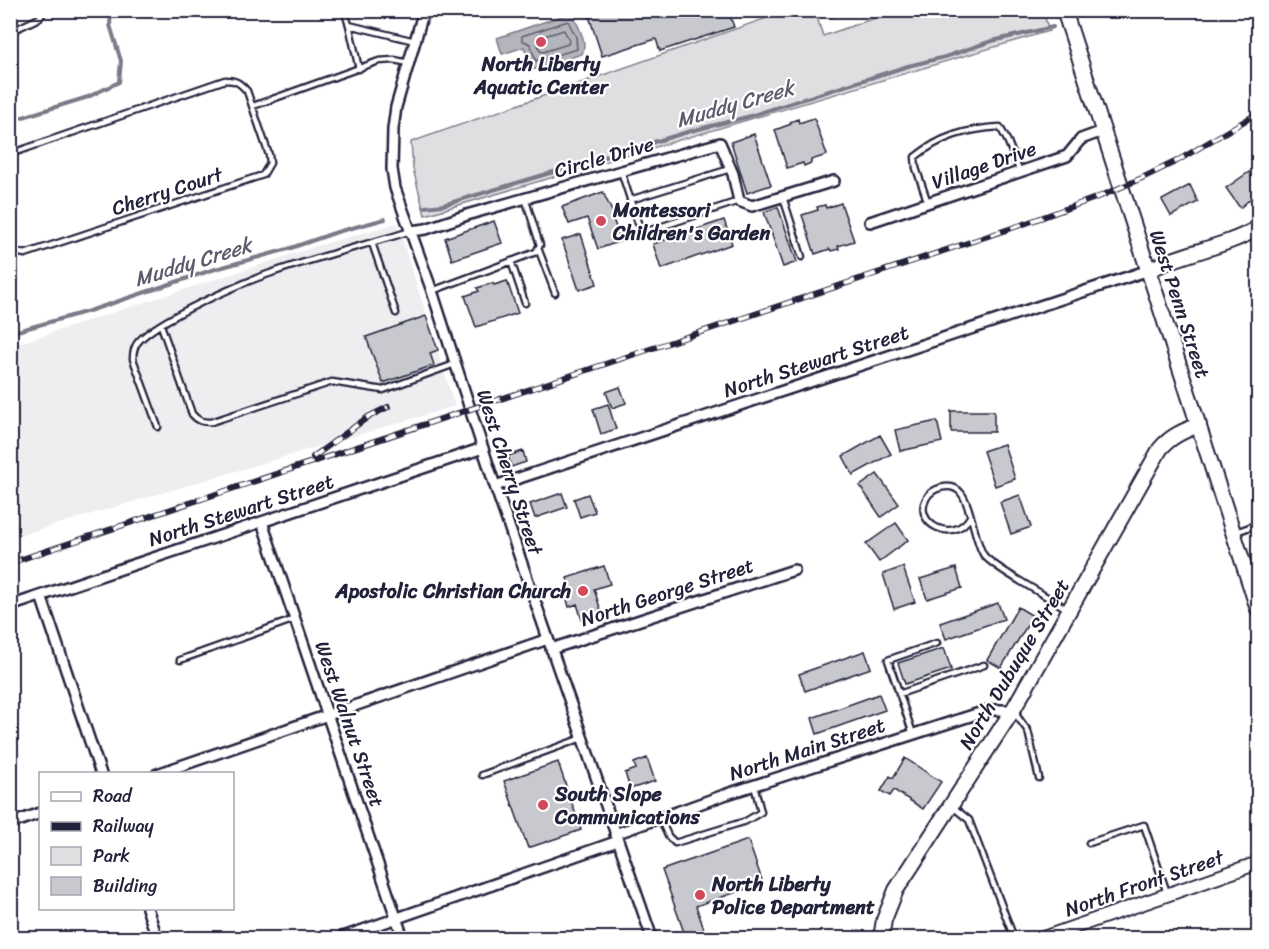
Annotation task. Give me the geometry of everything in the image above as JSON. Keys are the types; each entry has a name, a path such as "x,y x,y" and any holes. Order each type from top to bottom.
{"main road":[{"name":"West Penn Street","path":"1064,10 1198,425 1255,590 1258,609"},
{"path":"1149,270 1234,240 1258,228"},
{"name":"North Dubuque Street","path":"881,939 889,904 1013,710 1160,448 1178,433 1198,425"}],"street":[{"name":"West Cherry Street","path":"423,10 396,107 391,150 395,188 432,291 495,486 652,939"},
{"name":"Village Drive","path":"870,222 1067,156 1081,139 1103,131"},
{"name":"Circle Drive","path":"411,231 426,229 525,198 720,143 739,201"},
{"path":"739,201 752,206 834,181"},
{"name":"North Stewart Street","path":"495,486 1149,270"},
{"name":"North Stewart Street","path":"10,606 483,448"},
{"name":"West Walnut Street","path":"262,522 403,939"},
{"name":"North George Street","path":"551,649 794,570"},
{"path":"41,596 100,772"},
{"path":"163,772 548,639"},
{"name":"North Main Street","path":"340,939 617,838 660,818 754,785 988,710 1013,710"},
{"path":"10,824 39,813"},
{"name":"North Front Street","path":"1043,939 1258,863"},
{"path":"147,910 158,939"}],"lane":[{"path":"10,32 39,18 45,10"},
{"path":"344,10 359,69"},
{"path":"832,13 839,10"},
{"path":"349,25 415,41"},
{"path":"252,106 379,62 394,60 409,63"},
{"name":"Cherry Court","path":"10,154 225,80 234,80 242,84 247,91 270,163 263,175 24,254 10,251"},
{"path":"928,203 916,168 915,157 930,144 950,136 974,129 1000,127 1020,172"},
{"path":"630,200 730,169"},
{"path":"621,171 642,230 648,231 739,201"},
{"path":"783,197 802,257"},
{"path":"432,291 536,252 540,245 525,198"},
{"path":"158,427 133,359 137,343 161,325 214,297 270,273 411,231"},
{"path":"372,243 396,313"},
{"path":"538,248 555,293"},
{"path":"511,261 525,303"},
{"path":"161,325 192,414 197,420 203,422 211,422 332,382 383,390 456,364"},
{"path":"970,518 957,530 947,531 937,528 928,521 924,509 926,499 932,491 944,486 961,493 970,518 983,555 994,565 1070,610"},
{"path":"1234,533 1258,525"},
{"path":"180,660 295,619"},
{"path":"913,734 888,660 937,643"},
{"path":"899,694 984,664"},
{"path":"1013,710 1028,731 1040,778"},
{"path":"482,775 582,738"},
{"path":"660,818 668,836 675,843 746,821 761,812 754,785"},
{"path":"951,805 969,820 1014,939"},
{"path":"1089,843 1144,825 1168,895"}],"shaded area":[{"path":"397,223 455,406 11,538 11,346 317,246"}],"green space":[{"path":"898,10 1043,11 1049,31 425,215 413,169 411,142 787,11 815,11 823,36"}],"water":[{"name":"North Liberty Aquatic Center","path":"567,14 574,17 580,31 584,45 582,54 532,70 524,47 502,54 497,38"}],"building":[{"path":"587,10 728,10 734,27 660,51 656,39 602,56"},
{"path":"814,118 827,155 811,160 811,163 804,166 803,163 787,168 775,130 798,119 799,123"},
{"path":"754,134 771,185 747,193 731,142"},
{"path":"1249,172 1258,185 1258,192 1240,208 1226,188"},
{"path":"1190,185 1198,202 1171,216 1162,200"},
{"name":"Montessori Children's Garden","path":"603,192 615,218 613,219 621,241 598,249 587,218 569,224 562,207"},
{"path":"841,203 854,241 838,246 839,249 831,251 830,249 815,254 802,215 818,210 817,207 825,205 826,208"},
{"path":"778,207 797,262 783,267 764,212"},
{"path":"724,220 732,244 661,269 653,244"},
{"path":"494,221 502,243 452,260 445,238"},
{"path":"581,234 597,284 579,290 562,240"},
{"path":"507,281 518,313 476,327 465,296 479,291 477,288"},
{"path":"426,316 438,350 430,353 434,365 383,383 366,337"},
{"path":"620,387 626,403 612,408 606,392"},
{"path":"608,404 616,429 601,434 593,409"},
{"path":"951,411 994,411 994,432 951,432"},
{"path":"937,421 942,442 900,451 895,430"},
{"path":"880,435 891,454 853,475 843,456"},
{"path":"1004,444 1015,479 995,486 983,451"},
{"path":"523,451 526,462 511,467 508,456"},
{"path":"877,474 899,504 881,517 860,486"},
{"path":"562,493 567,507 535,518 530,504"},
{"path":"588,494 595,512 580,517 574,499"},
{"path":"1020,495 1031,527 1011,534 1000,502"},
{"path":"896,523 908,540 879,562 866,544"},
{"name":"Apostolic Christian Church","path":"604,566 610,584 594,589 602,614 582,620 577,604 569,607 566,596 572,594 567,578"},
{"path":"903,567 915,602 894,609 883,574"},
{"path":"956,568 962,588 927,599 920,579"},
{"path":"998,603 1004,619 946,639 940,623"},
{"path":"1018,607 1033,616 1001,668 987,660"},
{"path":"944,648 951,669 905,684 898,663"},
{"path":"865,651 871,668 805,691 799,674"},
{"path":"879,694 885,710 817,734 812,718"},
{"path":"647,758 655,781 630,789 625,773 636,769 634,763"},
{"path":"905,758 941,782 923,809 894,790 890,796 881,791 890,776 893,778"},
{"name":"South Slope Communications","path":"558,762 581,830 528,848 504,781"},
{"name":"North Liberty Police Department","path":"748,840 763,883 696,906 706,935 686,938 662,870"}],"waterway":[{"path":"10,121 88,97 119,82 121,61 110,25 111,10"},
{"name":"Muddy Creek","path":"425,207 443,205 691,131 747,117 992,41 1053,27"},
{"name":"Muddy Creek","path":"10,333 89,311 212,270 385,219"}],"railway":[{"path":"10,563 1021,225 1101,196 1142,178 1177,161 1258,113"},
{"path":"313,457 368,417 388,407"}],"place":[{"name":"North Liberty Aquatic Center","path":"541,42"},
{"name":"Montessori Children's Garden","path":"601,221"},
{"name":"Apostolic Christian Church","path":"583,591"},
{"name":"South Slope Communications","path":"543,805"},
{"name":"North Liberty Police Department","path":"700,895"}]}
